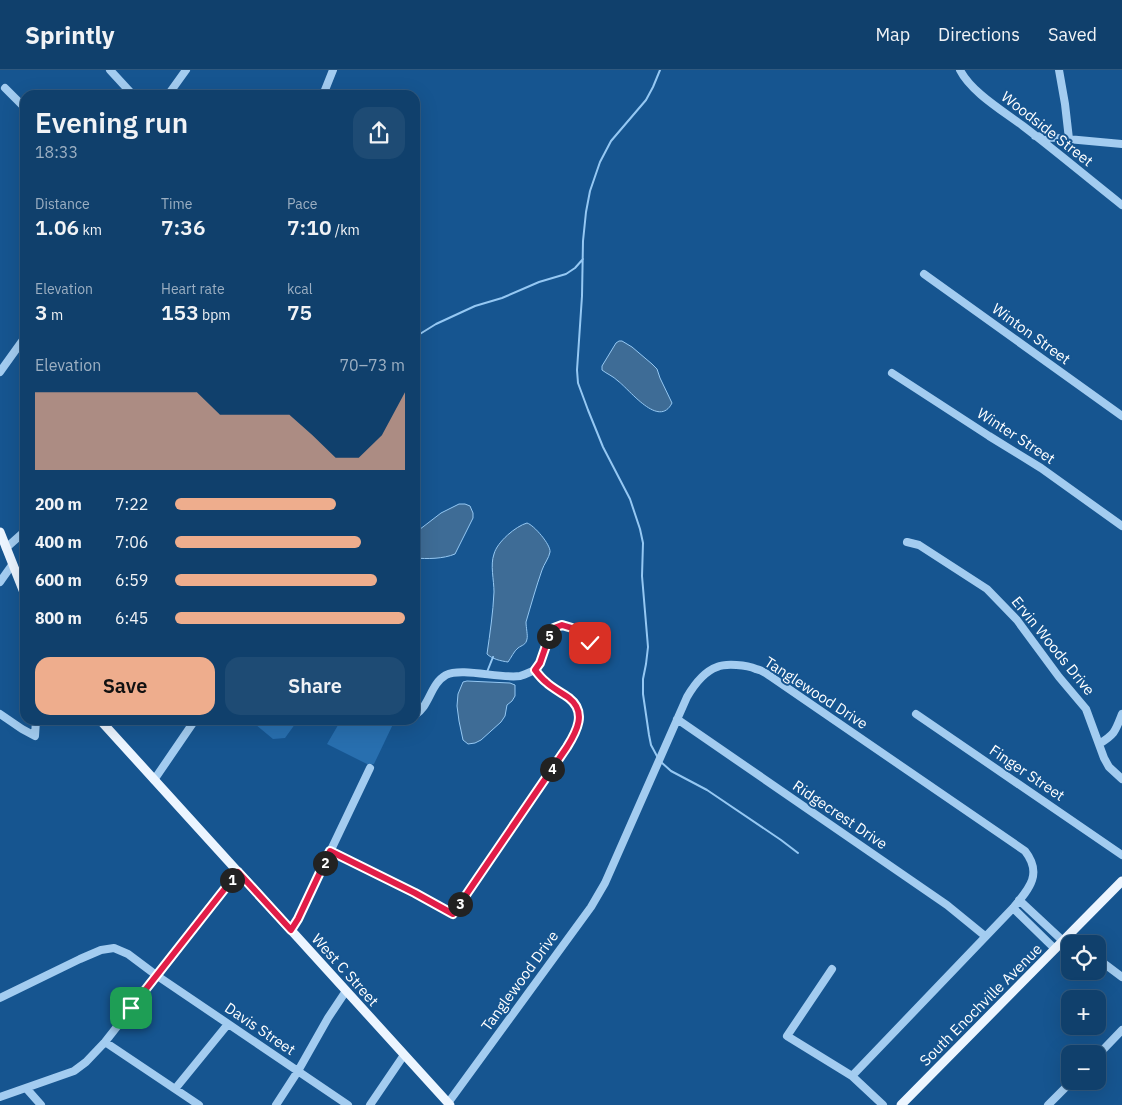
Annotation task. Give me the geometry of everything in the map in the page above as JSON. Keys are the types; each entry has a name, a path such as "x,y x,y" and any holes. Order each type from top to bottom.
{"main road":[{"path":"0,532 20,583"},
{"name":"West C Street","path":"104,725 449,1104"},
{"name":"South Enochville Avenue","path":"1069,935 1122,881"},
{"name":"South Enochville Avenue","path":"901,1105 1061,943"}],"street":[{"path":"110,70 128,90"},
{"path":"172,90 186,70"},
{"path":"325,90 333,70"},
{"name":"Woodside Street","path":"960,70 966,81 988,100 1122,205"},
{"path":"1058,70 1065,104 1069,139"},
{"path":"6,88 20,103"},
{"path":"1035,136 1122,144"},
{"name":"Winton Street","path":"924,274 1122,416"},
{"path":"0,372 20,344"},
{"name":"Winter Street","path":"892,373 1041,468 1122,526"},
{"path":"6,548 20,535"},
{"name":"Ervin Woods Drive","path":"907,542 919,545 987,589 1006,607 1086,709 1104,758 1109,767 1122,779"},
{"path":"0,582 12,565"},
{"path":"420,711 439,680 447,674 459,672 521,676 535,670 540,663 554,628 562,625 572,628 590,643"},
{"name":"Tanglewood Drive","path":"449,1104 590,907 605,883 687,697 694,685 705,674 718,666 738,665 756,668 770,676 1025,851 1031,859 1034,868 1033,879 1028,890 852,1076"},
{"path":"330,851 453,914 567,747 579,724 577,707 571,699 547,683 535,670"},
{"path":"0,714 35,736 36,725"},
{"name":"Finger Street","path":"916,714 1122,855"},
{"path":"1099,744 1115,733 1122,714"},
{"name":"Ridgecrest Drive","path":"677,719 947,904 985,936"},
{"path":"154,780 192,725"},
{"path":"291,930 370,768"},
{"path":"0,1097 74,1071 86,1062 105,1042 238,872"},
{"path":"1019,900 1061,936"},
{"path":"1012,908 1055,949"},
{"name":"Davis Street","path":"0,998 80,959 102,950 114,948 128,954 348,1105"},
{"path":"1106,965 1122,977"},
{"path":"832,969 787,1036 852,1076 884,1105"},
{"path":"276,1105 346,991"},
{"path":"175,1090 228,1024"},
{"path":"1106,1047 1122,1030"},
{"path":"105,1042 198,1105"},
{"path":"370,1105 404,1055"},
{"path":"26,1088 40,1105"},
{"path":"1048,1105 1063,1090"}],"shaded area":[{"path":"619,341 632,347 657,369 672,403 666,410 660,412 652,410 616,379 602,370 602,366"},
{"path":"459,504 465,504 470,506 473,518 455,554 440,558 420,558 420,529 441,513"},
{"path":"527,523 534,527 542,536 550,552 540,576 526,622 527,636 525,644 517,649 508,662 487,654 494,600 493,558 496,549 503,540 518,527"},
{"path":"463,682 510,683 515,685 515,696 507,705 505,716 501,722 481,740 468,744 463,740 457,706 458,694"},
{"path":"256,725 294,725 285,738 273,739"},
{"path":"338,725 393,725 374,764 369,765 327,744"}],"waterway":[{"path":"658,758 651,745 643,694 643,679 648,647 642,576 643,543 630,499 603,447 588,410 578,383 577,370 582,296 583,241 590,191 600,162 611,141 646,100 660,70"},
{"path":"420,334 436,324 475,306 566,274 583,259"},
{"path":"487,672 493,657"},
{"path":"661,762 671,771 707,790 798,853"}],"route":[{"path":"131,1008 238,872 291,930 330,851 453,914 567,747 579,724 577,707 571,699 547,683 535,670 540,663 550,634 554,628 562,625 572,628 590,643"}]}
